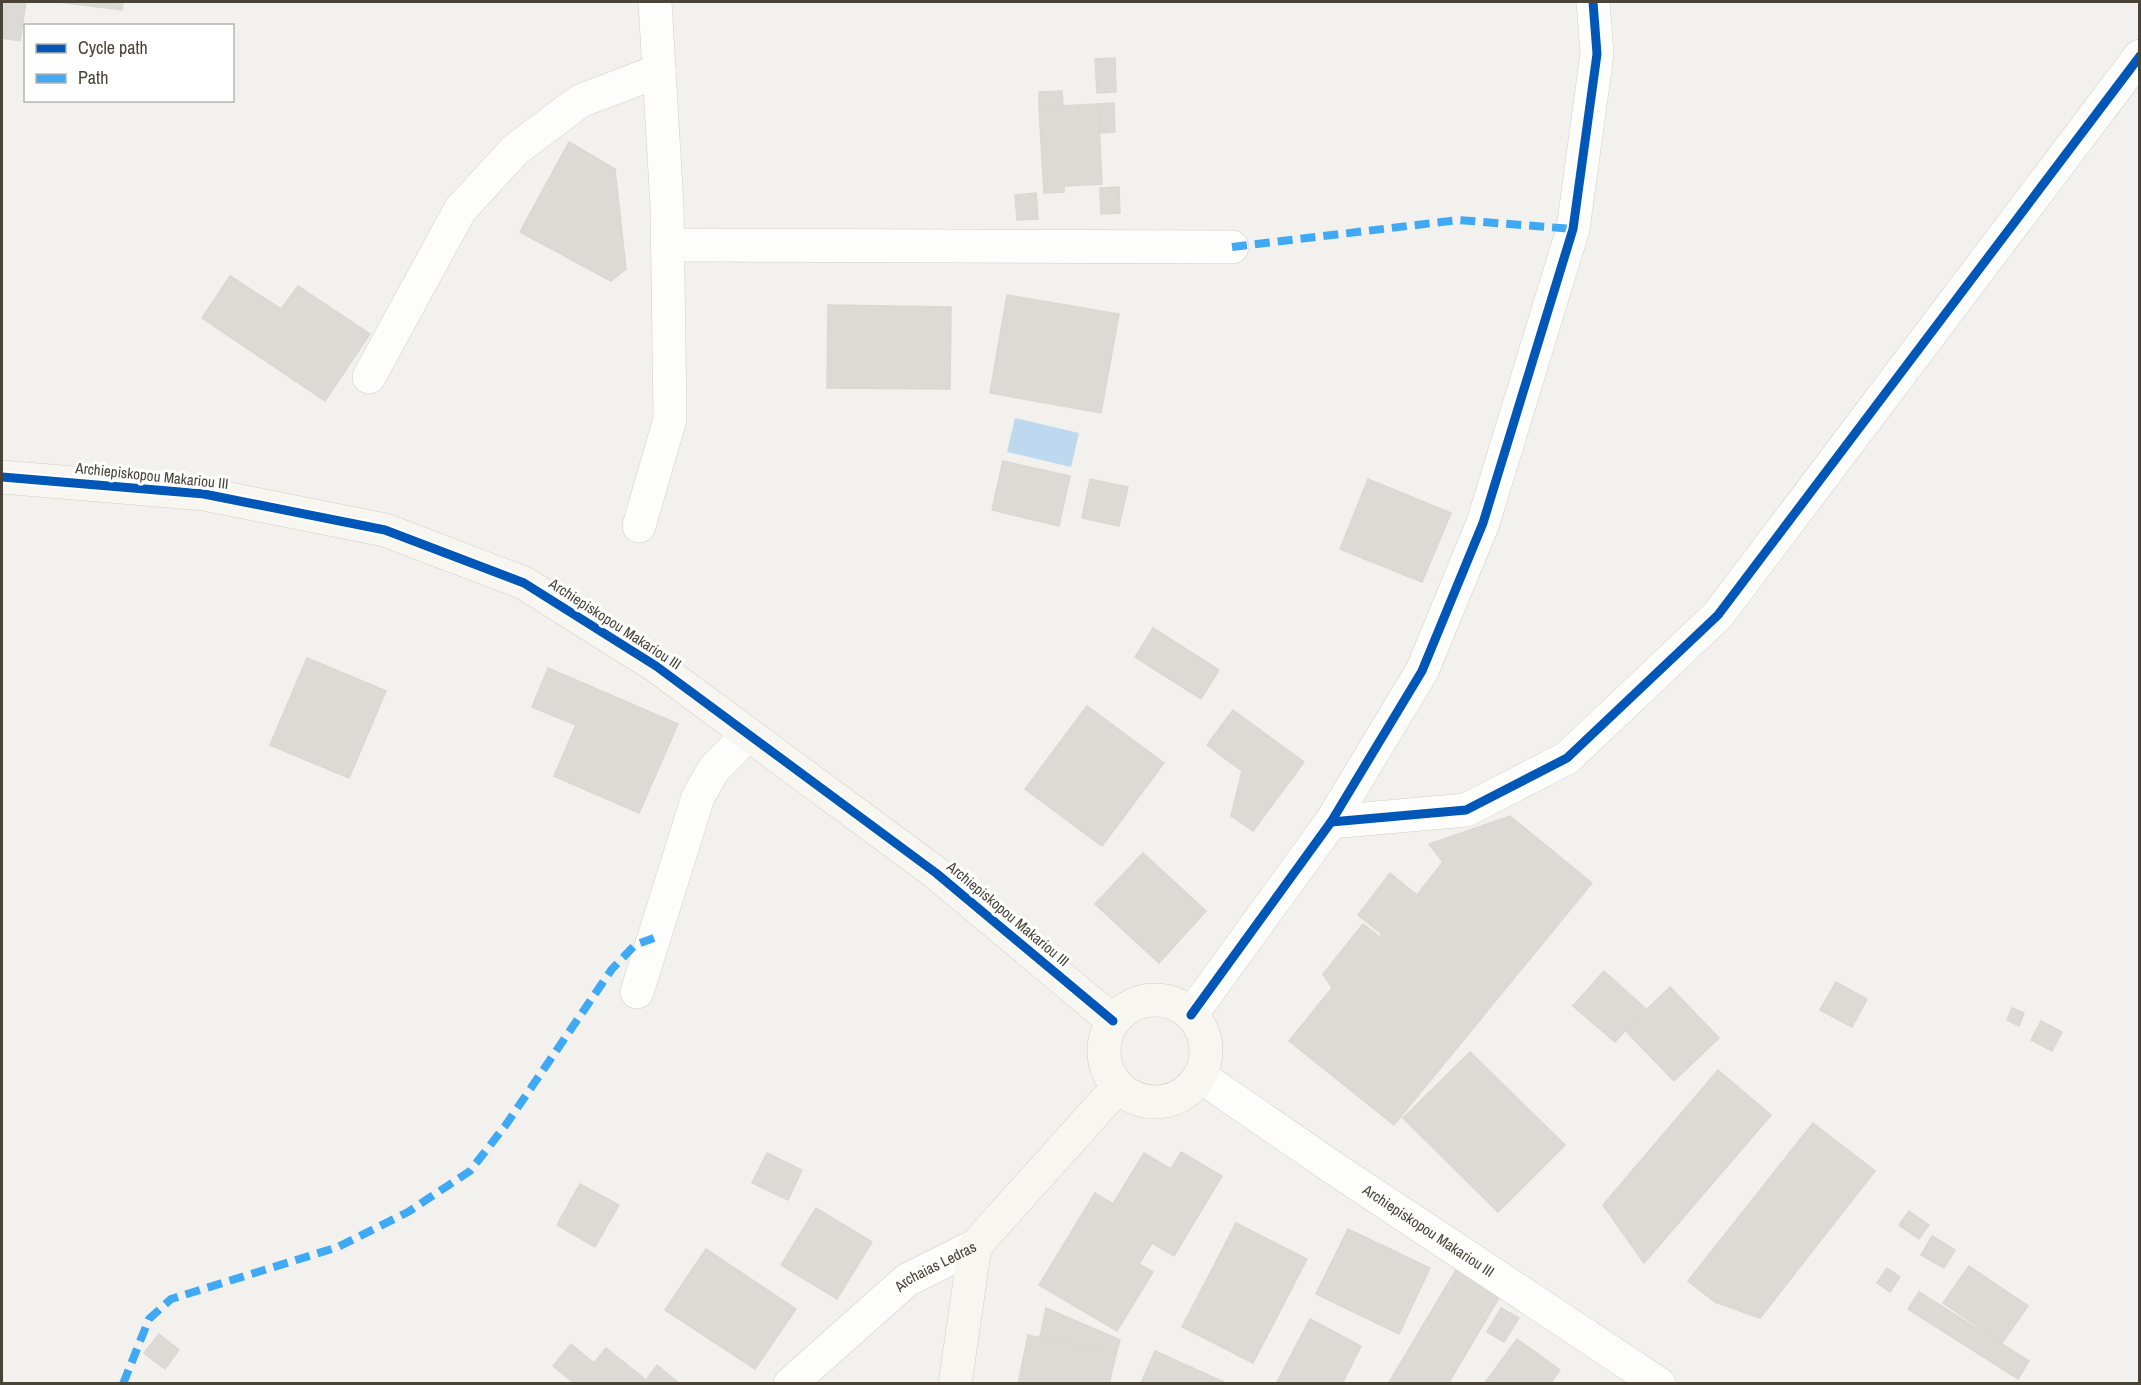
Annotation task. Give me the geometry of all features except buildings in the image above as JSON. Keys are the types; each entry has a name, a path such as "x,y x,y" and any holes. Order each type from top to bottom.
{"street":[{"path":"639,526 670,419 668,246 655,2"},
{"path":"1191,1015 1331,822 1422,671 1483,523 1573,229 1597,54 1593,2"},
{"path":"1331,822 1466,810 1567,758 1576,750 1718,615 2139,56"},
{"path":"369,377 460,210 515,150 580,101 659,71"},
{"path":"668,246 1232,247"},
{"name":"Archiepiskopou Makariou III","path":"2,477 204,494 385,530 524,583 656,666 936,873 1113,1021"},
{"path":"637,992 698,797 714,769 748,735"},
{"path":"1151,1000 1179,1006 1191,1015 1204,1037 1205,1064 1200,1076 1190,1089 1177,1098 1162,1102 1146,1102 1131,1097 1118,1088 1104,1062 1105,1041 1113,1021 1130,1007 1151,1000"},
{"name":"Archiepiskopou Makariou III","path":"1200,1076 1335,1169 1659,1383"},
{"name":"Archaias Ledras","path":"790,1383 908,1280 975,1246 1118,1088"},
{"path":"955,1383 975,1246"}],"water":[{"path":"1015,418 1079,433 1071,467 1007,452"}],"marked path":[{"path":"1232,247 1458,220 1573,229"},
{"path":"123,1384 149,1319 171,1299 338,1247 408,1212 470,1171 505,1126 612,969 635,945 654,938"}],"cycle path":[{"path":"1191,1015 1331,822 1422,671 1483,523 1573,229 1597,54 1593,2"},
{"path":"1331,822 1466,810 1567,758 1718,615 2140,56"},
{"path":"2,477 204,494 385,530 524,583 656,666 936,873 1113,1021"}]}
